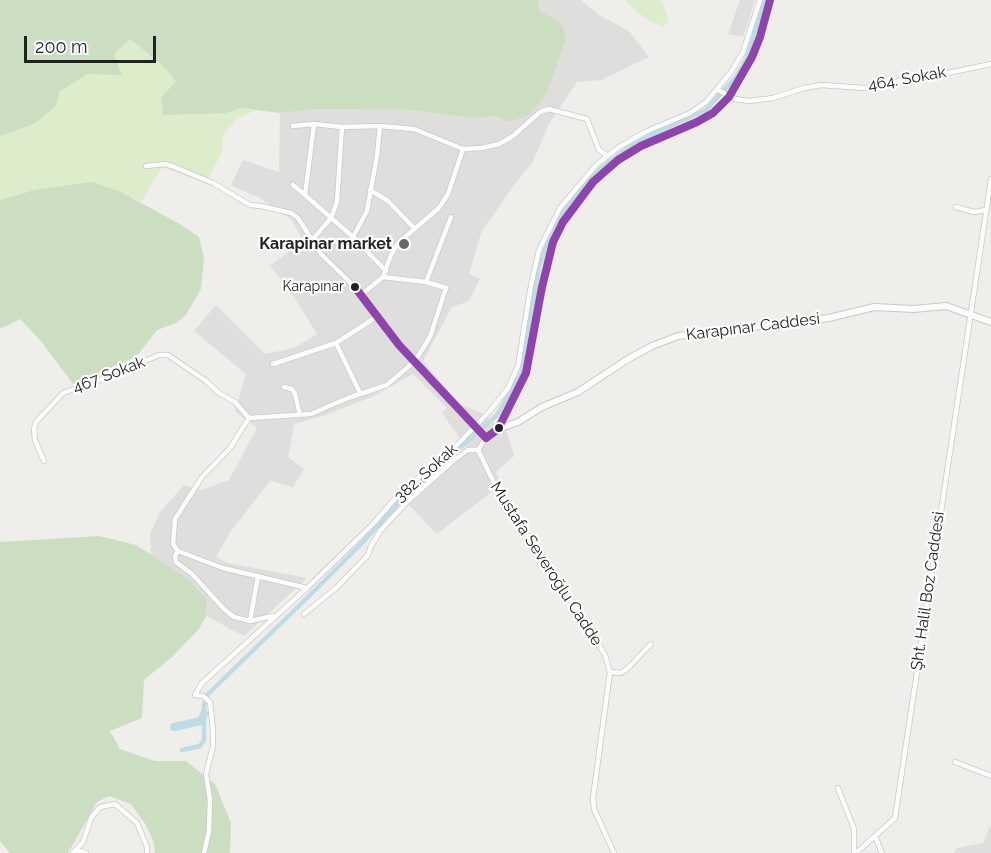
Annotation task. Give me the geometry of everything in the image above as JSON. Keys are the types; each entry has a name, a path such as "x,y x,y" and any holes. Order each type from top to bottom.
{"street":[{"name":"382. Sokak","path":"204,853 209,831 210,800 206,774 213,746 209,702 204,696 195,695 202,683 307,588 372,525 399,494 476,427 508,388 519,366 531,285 539,250 560,208 596,165 608,155 645,132 690,113 718,90 743,52 760,0"},
{"path":"304,614 336,588 368,555 370,546 381,530 406,502 454,460 468,450 478,450 484,436 498,429 526,373 553,242 563,222 593,182 618,160 641,146 713,112 727,96 752,57 770,0"},
{"name":"464. Sokak","path":"718,90 727,96 749,101 773,98 804,88 821,86 879,86 991,64"},
{"path":"293,126 314,124 414,129 463,149 482,148 499,144 513,136 540,112 549,109 587,119 599,150 608,155"},
{"path":"305,195 314,124"},
{"path":"353,237 367,211 381,126"},
{"path":"313,239 331,218 337,202 342,127"},
{"path":"362,294 383,277 394,248 439,208 448,194 463,149"},
{"path":"146,166 165,164 172,166 219,186 250,206 261,206 291,213 298,218 321,254 362,294 399,345 484,436"},
{"name":"Şht. Halil Boz Caddesi","path":"855,853 895,818 991,179"},
{"path":"293,185 353,237 386,271"},
{"path":"370,190 388,201 414,228"},
{"path":"956,207 974,212 986,210"},
{"path":"426,282 451,217"},
{"path":"307,588 223,568 178,551 173,544 175,519 202,477 230,448 249,418 311,414 360,393 387,385 415,362 430,337 446,288 426,282 383,277"},
{"name":"Karapınar Caddesi","path":"498,429 518,422 542,407 578,392 628,359 678,336 829,318 874,307 914,309 946,306 991,322"},
{"path":"273,364 336,343 378,316"},
{"path":"336,343 360,393"},
{"name":"467 Sokak","path":"44,461 35,440 34,429 36,422 63,393 106,378 159,355 168,355 206,381 219,393 235,402 249,418"},
{"path":"285,387 292,389 295,394 300,414"},
{"name":"Mustafa Severoğlu Cadde","path":"478,450 496,488 605,655 610,672"},
{"path":"178,551 175,556 176,562 192,574 234,617 250,621 275,616"},
{"path":"250,621 258,576"},
{"path":"614,853 594,809 593,798 610,672 621,673 651,644"},
{"path":"955,762 991,776"},
{"path":"838,788 854,829 855,853"},
{"path":"74,851 83,842 91,818 100,807 115,804 137,823 147,846 147,853"},
{"path":"875,836 882,853"},
{"path":"74,851 86,853"}],"shaded area":[{"path":"538,0 581,0 599,15 629,31 649,57 601,80 577,82 549,124 532,163 481,233 469,274 480,279 469,301 452,307 423,361 459,404 481,413 507,432 514,456 496,472 502,484 437,534 405,501 466,447 442,413 447,408 413,374 374,396 326,415 294,424 288,457 304,469 293,487 270,481 231,531 216,557 228,563 307,578 244,636 206,616 207,600 189,579 151,555 150,534 160,512 184,485 202,490 229,480 257,428 235,411 246,374 194,331 216,305 265,354 294,348 317,334 294,297 270,266 303,241 292,220 258,197 231,185 243,160 279,172 280,113 319,109 410,110 470,118 495,116 510,122 556,19 540,9"},
{"path":"740,0 755,0 743,37 728,34"},
{"path":"991,823 991,853 953,853 957,848 983,843"}],"green space":[{"path":"0,0 538,0 540,10 556,19 563,27 566,39 546,94 529,115 509,122 495,116 470,118 410,110 319,109 280,113 242,108 226,113 163,115 161,97 176,82 163,66 130,39 114,54 122,75 88,74 59,92 56,106 34,124 0,136"},
{"path":"625,0 662,0 669,20 664,26 652,22"},
{"path":"130,39 163,66 199,113 226,113 242,108 256,110 237,119 222,136 223,151 207,180 200,181 162,167 141,202 121,192 34,190 0,200 0,136 34,124 59,92 88,74 122,74 114,54"},
{"path":"92,182 121,192 199,237 204,258 201,289 186,315 176,323 157,330 136,357 73,384 40,340 20,319 0,329 0,200 34,190"},
{"path":"99,536 136,545 189,579 207,600 206,616 199,629 172,657 144,680 142,718 110,731 120,749 155,761 186,761 215,784 231,823 230,853 155,853 154,843 146,825 131,804 109,796 97,802 68,853 10,853 0,841 0,542"}],"waterway":[{"path":"182,750 200,746 204,740 204,705 208,694 361,544 405,496 497,415 522,372 539,266 553,228 573,198 601,168 629,147 706,110 736,77 746,60 765,0"},
{"path":"174,727 201,721 204,714"}],"transit line":[{"path":"486,438 498,429 526,373 553,242 563,222 593,182 618,160 641,146 713,113 729,97 752,57 770,0"},
{"path":"354,286 399,345 486,438"}],"place":[{"name":"Karapinar market","path":"404,244"},
{"name":"Karapınar","path":"355,287"}]}
